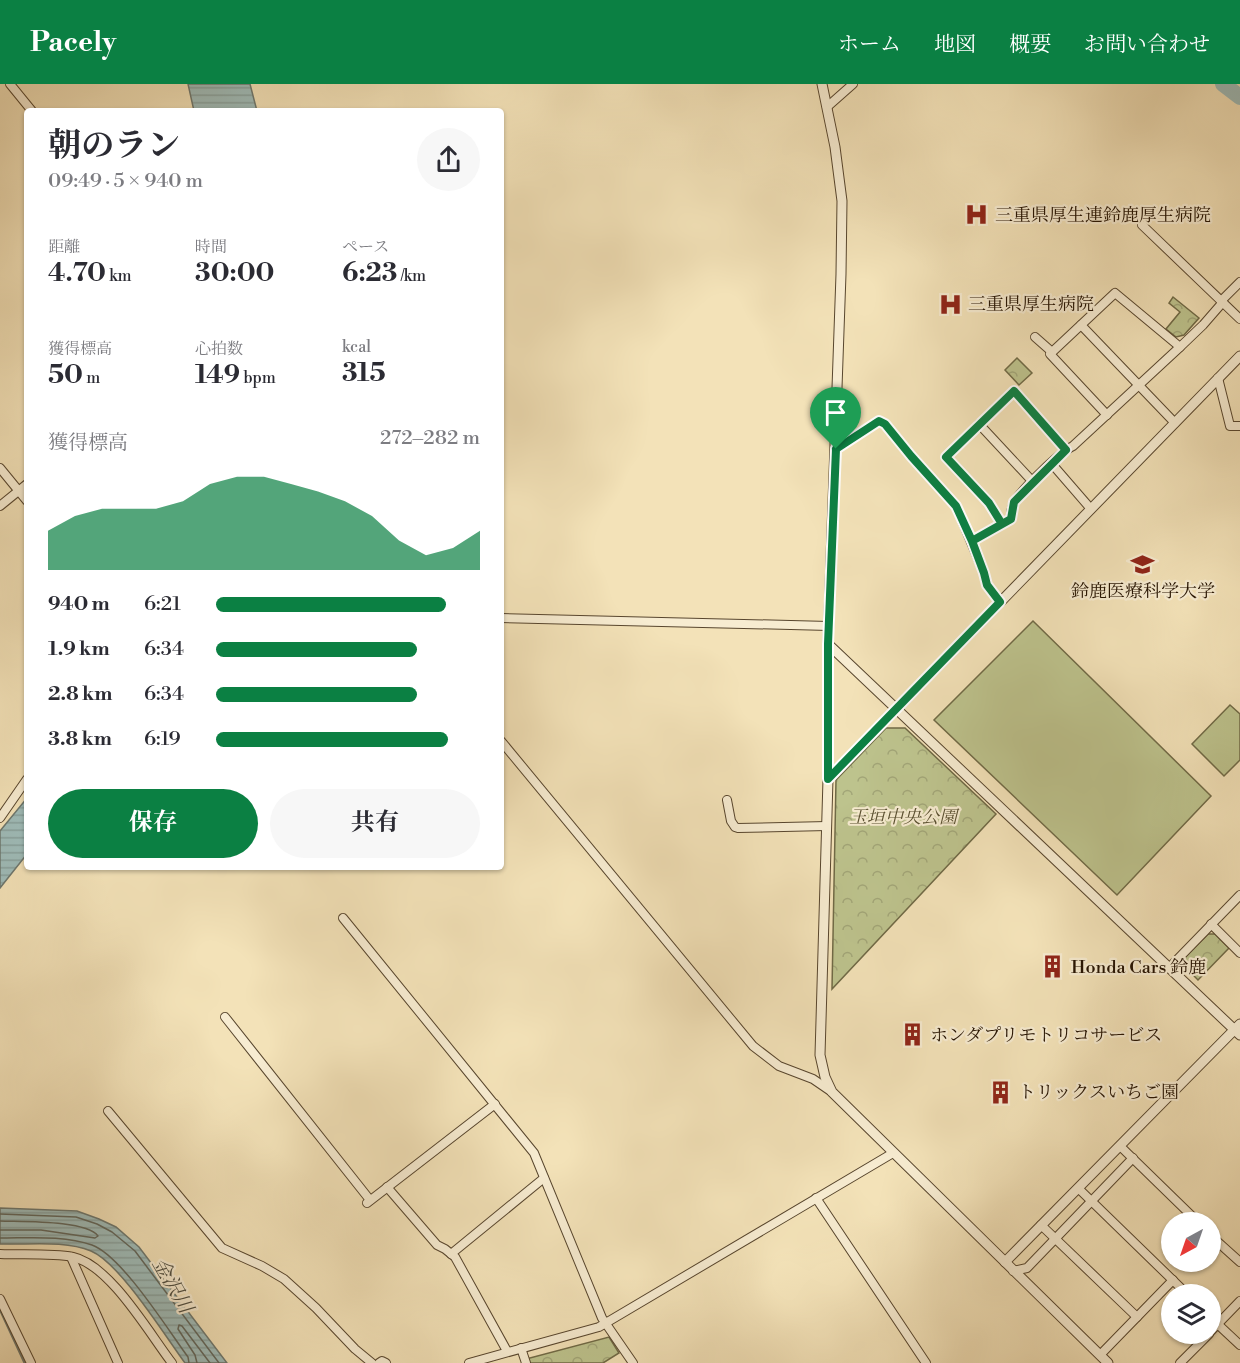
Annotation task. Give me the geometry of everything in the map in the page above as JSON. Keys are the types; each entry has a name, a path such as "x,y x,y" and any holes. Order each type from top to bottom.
{"street":[{"path":"10,84 30,108"},
{"path":"822,84 835,147 842,201 836,449 828,644 828,779 820,1055 831,1092"},
{"path":"827,107 853,84"},
{"path":"1142,225 1240,319"},
{"path":"972,541 1011,519 1014,502 1033,482 1203,326 1240,282"},
{"path":"1052,352 1115,293 1180,347"},
{"path":"1081,325 1175,423"},
{"path":"1035,337 1052,352 1050,354 1107,415"},
{"path":"828,779 1240,356"},
{"path":"1218,378 1230,426 1240,426"},
{"path":"1002,524 989,503 946,457 1014,391 1066,450"},
{"path":"836,449 879,421 885,424 956,506 972,541 987,585 1000,602"},
{"path":"980,424 1033,482"},
{"path":"1052,464 1091,509"},
{"path":"0,468 24,498"},
{"path":"0,506 24,486"},
{"path":"504,618 829,626"},
{"path":"828,644 1169,968 1238,1029 1005,1262"},
{"path":"504,745 753,1046 779,1066 813,1079 831,1092 1108,1363"},
{"path":"0,818 24,783"},
{"path":"727,800 731,821 738,828 827,826"},
{"path":"1169,968 1240,895"},
{"path":"343,918 534,1153 602,1318 633,1363"},
{"path":"1211,924 1240,953"},
{"path":"225,1017 369,1202 495,1104"},
{"path":"108,1111 222,1248 284,1279 372,1363"},
{"path":"1120,1146 1188,1212"},
{"path":"469,1363 599,1327 893,1153"},
{"path":"1013,1271 1027,1268 1133,1158"},
{"path":"451,1254 544,1178"},
{"path":"387,1187 437,1245 451,1254 461,1266 507,1351"},
{"path":"1079,1189 1177,1284"},
{"path":"816,1198 926,1363"},
{"path":"1041,1225 1137,1317"},
{"path":"1221,1245 1240,1262"},
{"path":"0,1254 71,1257 92,1264 107,1276 172,1363"},
{"path":"71,1257 118,1363"},
{"path":"1100,1355 1173,1280"},
{"path":"0,1299 32,1363"},
{"path":"1221,1321 1240,1301"},
{"path":"1221,1327 1240,1345"},
{"path":"1180,1363 1199,1344"},
{"path":"521,1348 526,1363"},
{"path":"379,1363 382,1361 386,1363"}],"green space":[{"path":"1173,297 1199,318 1184,335 1176,337 1166,329 1180,312 1169,303"},
{"path":"1017,358 1032,373 1019,385 1005,370"},
{"path":"1033,621 1211,796 1117,895 934,720"},
{"path":"1230,705 1240,714 1240,760 1224,776 1192,744"},
{"name":"玉垣中央公園","path":"886,728 905,728 996,814 832,989 836,780"},
{"path":"1208,934 1215,934 1229,948 1198,980 1183,965 1182,960"},
{"path":"609,1337 619,1353 603,1363 527,1363 526,1359"}],"water":[{"path":"188,84 250,84 256,108 193,108"},
{"path":"24,802 24,858 0,888 0,831"},
{"path":"0,1208 77,1211 116,1227 139,1247 227,1363 185,1363 128,1285 103,1258 91,1251 58,1244 0,1244"}],"waterway":[{"path":"1223,84 1240,97"},
{"path":"0,1309 25,1363"}],"place":[{"name":"三重県厚生連鈴鹿厚生病院","path":"977,215"},
{"name":"三重県厚生病院","path":"950,304"},
{"name":"鈴鹿医療科学大学","path":"1143,565"},
{"name":"Honda Cars 鈴鹿","path":"1053,967"},
{"name":"ホンダプリモトリコサービス","path":"912,1035"},
{"name":"トリックスいちご園","path":"1000,1092"}],"route":[{"path":"836,449 828,644 828,779 1000,602 987,585 972,541 1011,519 1014,502 1066,450 1014,391 946,457 989,503 1002,524 972,541 956,506 885,424 879,421 836,449"}],"water label":[{"name":"金沢川","path":"173,1285"}]}
